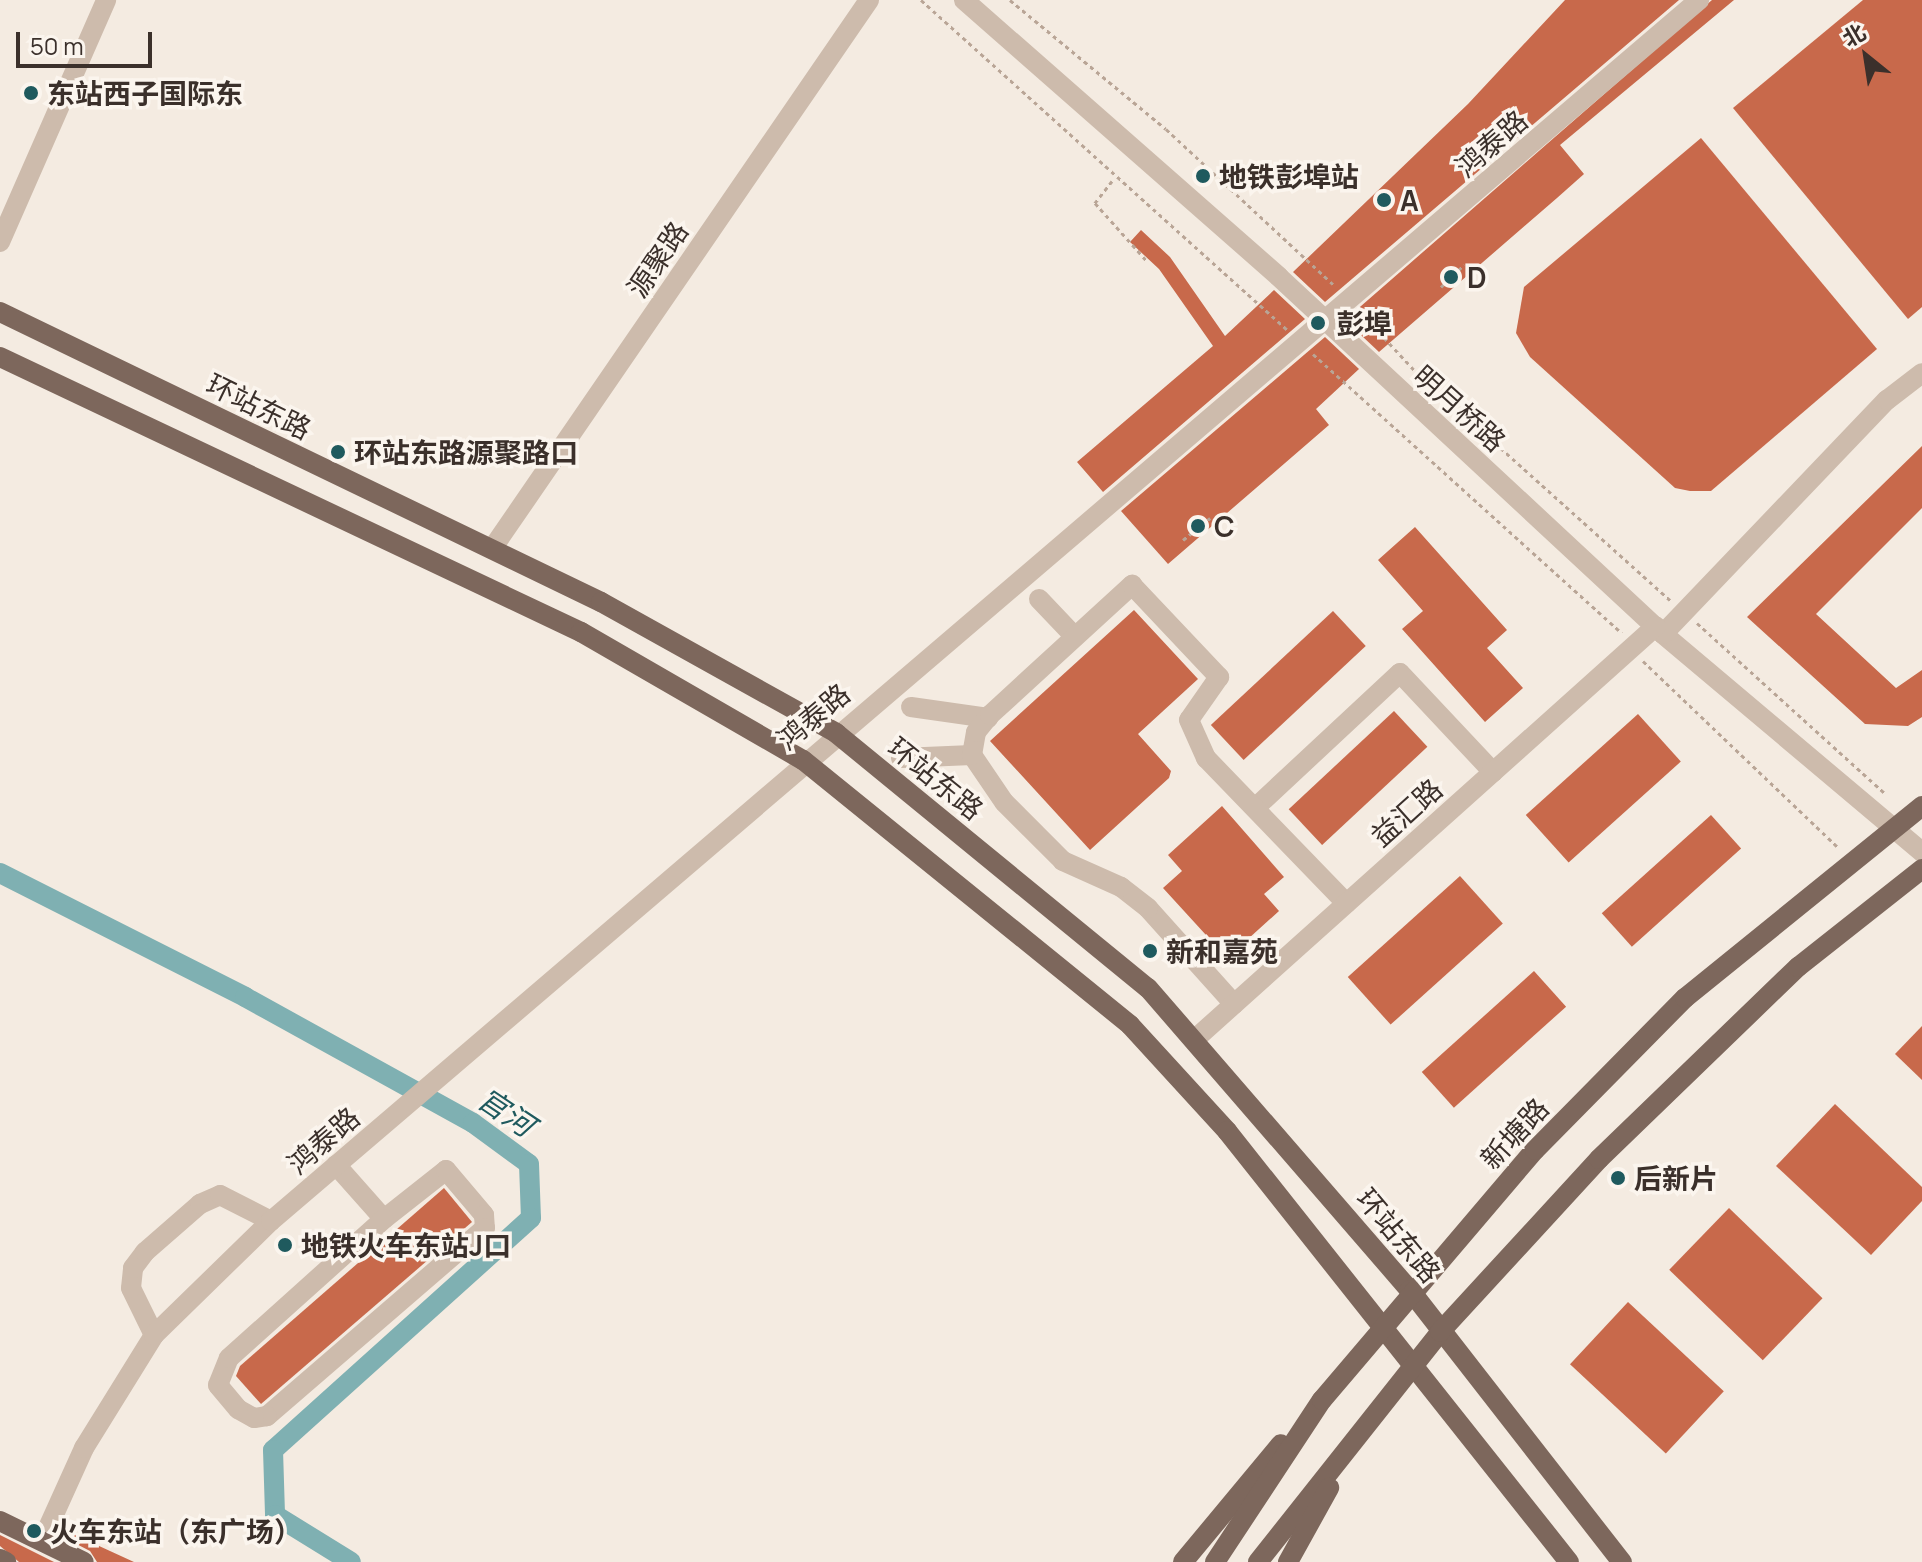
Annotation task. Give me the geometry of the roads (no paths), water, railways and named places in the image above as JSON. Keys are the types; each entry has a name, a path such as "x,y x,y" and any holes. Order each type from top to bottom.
{"main road":[{"name":"环站东路","path":"0,312 492,549 723,666 836,733 1148,988 1410,1290 1622,1562"},
{"path":"0,357 581,632 803,760 1130,1025 1227,1131 1415,1363 1569,1562"},
{"name":"新塘路","path":"1215,1562 1322,1400 1410,1290 1685,998 1915,810"},
{"path":"1258,1562 1440,1332 1704,1053 1922,869"},
{"path":"1183,1562 1220,1510 1322,1400"},
{"path":"1288,1562 1347,1453"},
{"path":"0,1521 84,1562"},
{"path":"0,1559 6,1562"}],"street":[{"path":"0,242 106,0"},
{"name":"源聚路","path":"492,549 869,0"},
{"name":"明月桥路","path":"964,0 1326,324 1660,630 1922,852"},
{"name":"鸿泰路","path":"42,1541 84,1448 154,1335 271,1221 803,760 1351,303 1699,0"},
{"name":"益汇路","path":"1194,1040 1633,647 1683,611 1887,400 1922,373"},
{"path":"1234,1004 1148,908 1121,887 1063,861 1004,802 972,755 976,732 988,718 1132,585 1219,677 1189,720 1193,738 1346,903"},
{"path":"1039,599 1075,637"},
{"path":"1255,808 1400,673 1493,772"},
{"path":"911,707 988,718"},
{"path":"901,758 972,755"},
{"path":"336,1165 384,1219"},
{"path":"446,1170 484,1215 485,1228 267,1416 254,1418 238,1409 218,1385 229,1358 384,1219 446,1170"},
{"path":"154,1335 131,1288 133,1268 145,1252 200,1204 220,1195 271,1221"}],"waterway":[{"name":"官河","path":"0,873 245,997 473,1123 529,1164 531,1218 273,1450 275,1515 351,1562"}],"place":[{"name":"东站西子国际东","path":"31,93"},
{"name":"地铁彭埠站","path":"1203,176"},
{"name":"A","path":"1384,200"},
{"name":"D","path":"1451,277"},
{"name":"彭埠","path":"1318,323"},
{"name":"环站东路源聚路口","path":"338,452"},
{"name":"C","path":"1198,526"},
{"name":"新和嘉苑","path":"1150,951"},
{"name":"后新片","path":"1618,1178"},
{"name":"地铁火车东站J口","path":"285,1245"},
{"name":"火车东站（东广场）","path":"34,1531"}]}
